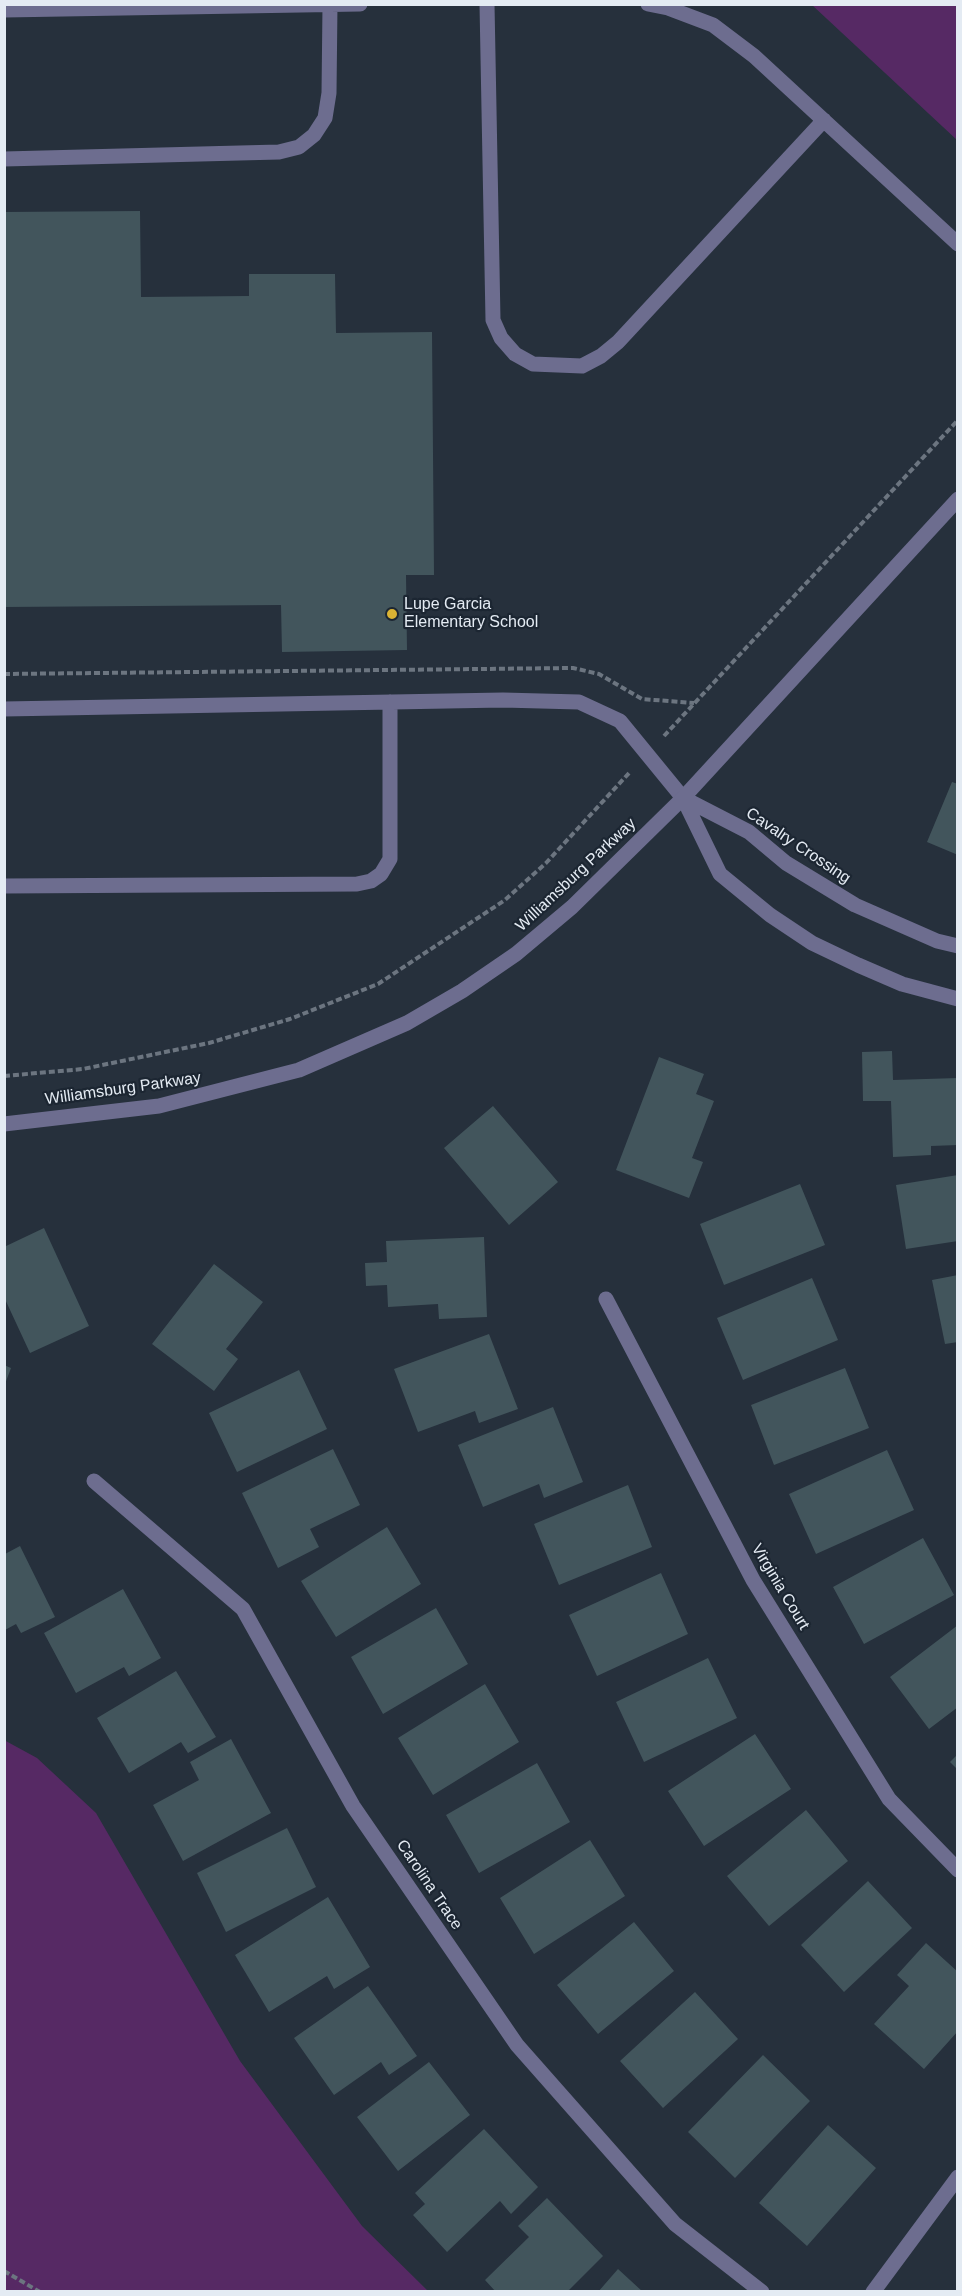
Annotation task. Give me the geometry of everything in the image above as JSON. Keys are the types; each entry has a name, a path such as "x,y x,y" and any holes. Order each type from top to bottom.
{"street":[{"path":"4,10 360,4"},
{"path":"487,4 494,320 501,338 515,354 533,364 582,366 601,356 618,342 824,120"},
{"path":"648,4 668,8 713,25 754,56 957,244"},
{"path":"4,159 279,152 299,147 314,135 325,118 330,93 330,5"},
{"name":"Williamsburg Parkway","path":"4,1124 159,1106 299,1071 406,1023 462,991 516,954 572,908 683,798 957,499"},
{"path":"4,709 504,700 579,702 621,721 683,798 720,873 770,915 812,943 858,965 902,984 957,999"},
{"path":"4,885 357,884 371,881 381,874 390,859 390,702"},
{"name":"Cavalry Crossing","path":"683,798 749,832 786,863 855,905 926,936 957,946"},
{"name":"Virginia Court","path":"606,1299 759,1590 889,1799 957,1870"},
{"name":"Carolina Trace","path":"94,1481 243,1609 353,1806 517,2045 675,2224 762,2292"},
{"path":"873,2292 957,2177"}],"path":[{"path":"4,1076 83,1069 208,1043 290,1019 378,984 505,900 546,863 957,420"},
{"path":"4,674 573,668 599,674 642,699 694,703"},
{"path":"4,2271 40,2292"}],"shaded area":[{"path":"812,5 957,5 957,140"},
{"path":"4,1740 37,1758 96,1813 240,2061 362,2226 428,2291 5,2291"}],"building":[{"path":"140,211 141,297 249,296 249,274 335,274 336,333 432,332 434,575 406,575 407,650 282,652 281,605 4,607 4,212"},
{"path":"952,782 958,784 958,855 927,842"},
{"path":"892,1051 893,1080 958,1078 958,1145 931,1146 931,1155 893,1157 891,1101 863,1101 862,1052"},
{"path":"659,1057 704,1074 696,1094 714,1101 692,1158 703,1162 689,1198 616,1170"},
{"path":"493,1106 558,1182 509,1225 444,1148"},
{"path":"958,1175 958,1241 906,1249 896,1185"},
{"path":"800,1184 825,1245 724,1285 700,1224"},
{"path":"44,1228 89,1326 30,1353 4,1297 4,1247"},
{"path":"484,1237 487,1317 439,1319 438,1304 388,1307 387,1285 366,1286 365,1263 387,1262 386,1241"},
{"path":"214,1264 263,1302 226,1349 238,1359 214,1391 152,1344"},
{"path":"958,1275 958,1342 945,1344 932,1280"},
{"path":"812,1278 838,1340 743,1380 717,1318"},
{"path":"489,1334 518,1409 479,1423 475,1411 418,1432 394,1369"},
{"path":"4,1365 11,1368 5,1384 4,1384"},
{"path":"845,1368 869,1428 774,1465 751,1405"},
{"path":"299,1370 327,1429 237,1472 209,1413"},
{"path":"553,1407 583,1482 544,1498 539,1484 483,1507 458,1445"},
{"path":"333,1449 360,1505 310,1529 319,1547 278,1568 242,1493"},
{"path":"887,1450 914,1510 816,1554 789,1494"},
{"path":"628,1485 652,1547 559,1585 534,1524"},
{"path":"387,1527 421,1584 336,1637 301,1581"},
{"path":"923,1538 954,1595 864,1644 833,1587"},
{"path":"20,1546 55,1617 21,1633 16,1624 5,1630 5,1554"},
{"path":"661,1573 688,1634 597,1676 569,1615"},
{"path":"123,1589 161,1658 129,1676 124,1667 76,1693 44,1633"},
{"path":"436,1608 468,1664 383,1714 351,1657"},
{"path":"958,1625 958,1707 929,1729 890,1677"},
{"path":"708,1658 737,1718 644,1762 616,1702"},
{"path":"176,1671 216,1737 188,1753 181,1742 129,1773 97,1718"},
{"path":"485,1684 519,1742 433,1795 398,1738"},
{"path":"755,1734 791,1789 704,1846 668,1791"},
{"path":"231,1739 271,1813 183,1861 153,1805 199,1780 190,1762"},
{"path":"958,1754 958,1770 950,1762"},
{"path":"537,1763 570,1822 479,1873 446,1815"},
{"path":"806,1810 848,1861 769,1926 727,1876"},
{"path":"287,1828 316,1887 226,1932 197,1873"},
{"path":"590,1840 625,1896 534,1954 500,1898"},
{"path":"868,1881 912,1928 844,1992 801,1945"},
{"path":"328,1897 370,1967 334,1989 327,1976 269,2012 235,1955"},
{"path":"634,1922 674,1971 598,2034 557,1985"},
{"path":"926,1943 958,1972 958,2031 924,2069 874,2024 909,1986 897,1975"},
{"path":"368,1986 417,2056 389,2075 381,2062 334,2095 294,2038"},
{"path":"695,1992 738,2039 663,2108 620,2061"},
{"path":"763,2055 810,2101 735,2178 688,2132"},
{"path":"429,2062 470,2115 398,2171 357,2117"},
{"path":"828,2125 876,2168 807,2246 759,2203"},
{"path":"484,2129 538,2187 511,2214 500,2201 447,2252 413,2215 425,2204 415,2193"},
{"path":"547,2198 603,2256 567,2292 496,2292 485,2280 529,2237 518,2226"},
{"path":"618,2269 643,2292 598,2292"}],"place":[{"name":"Lupe Garcia Elementary School","path":"392,614"}]}
